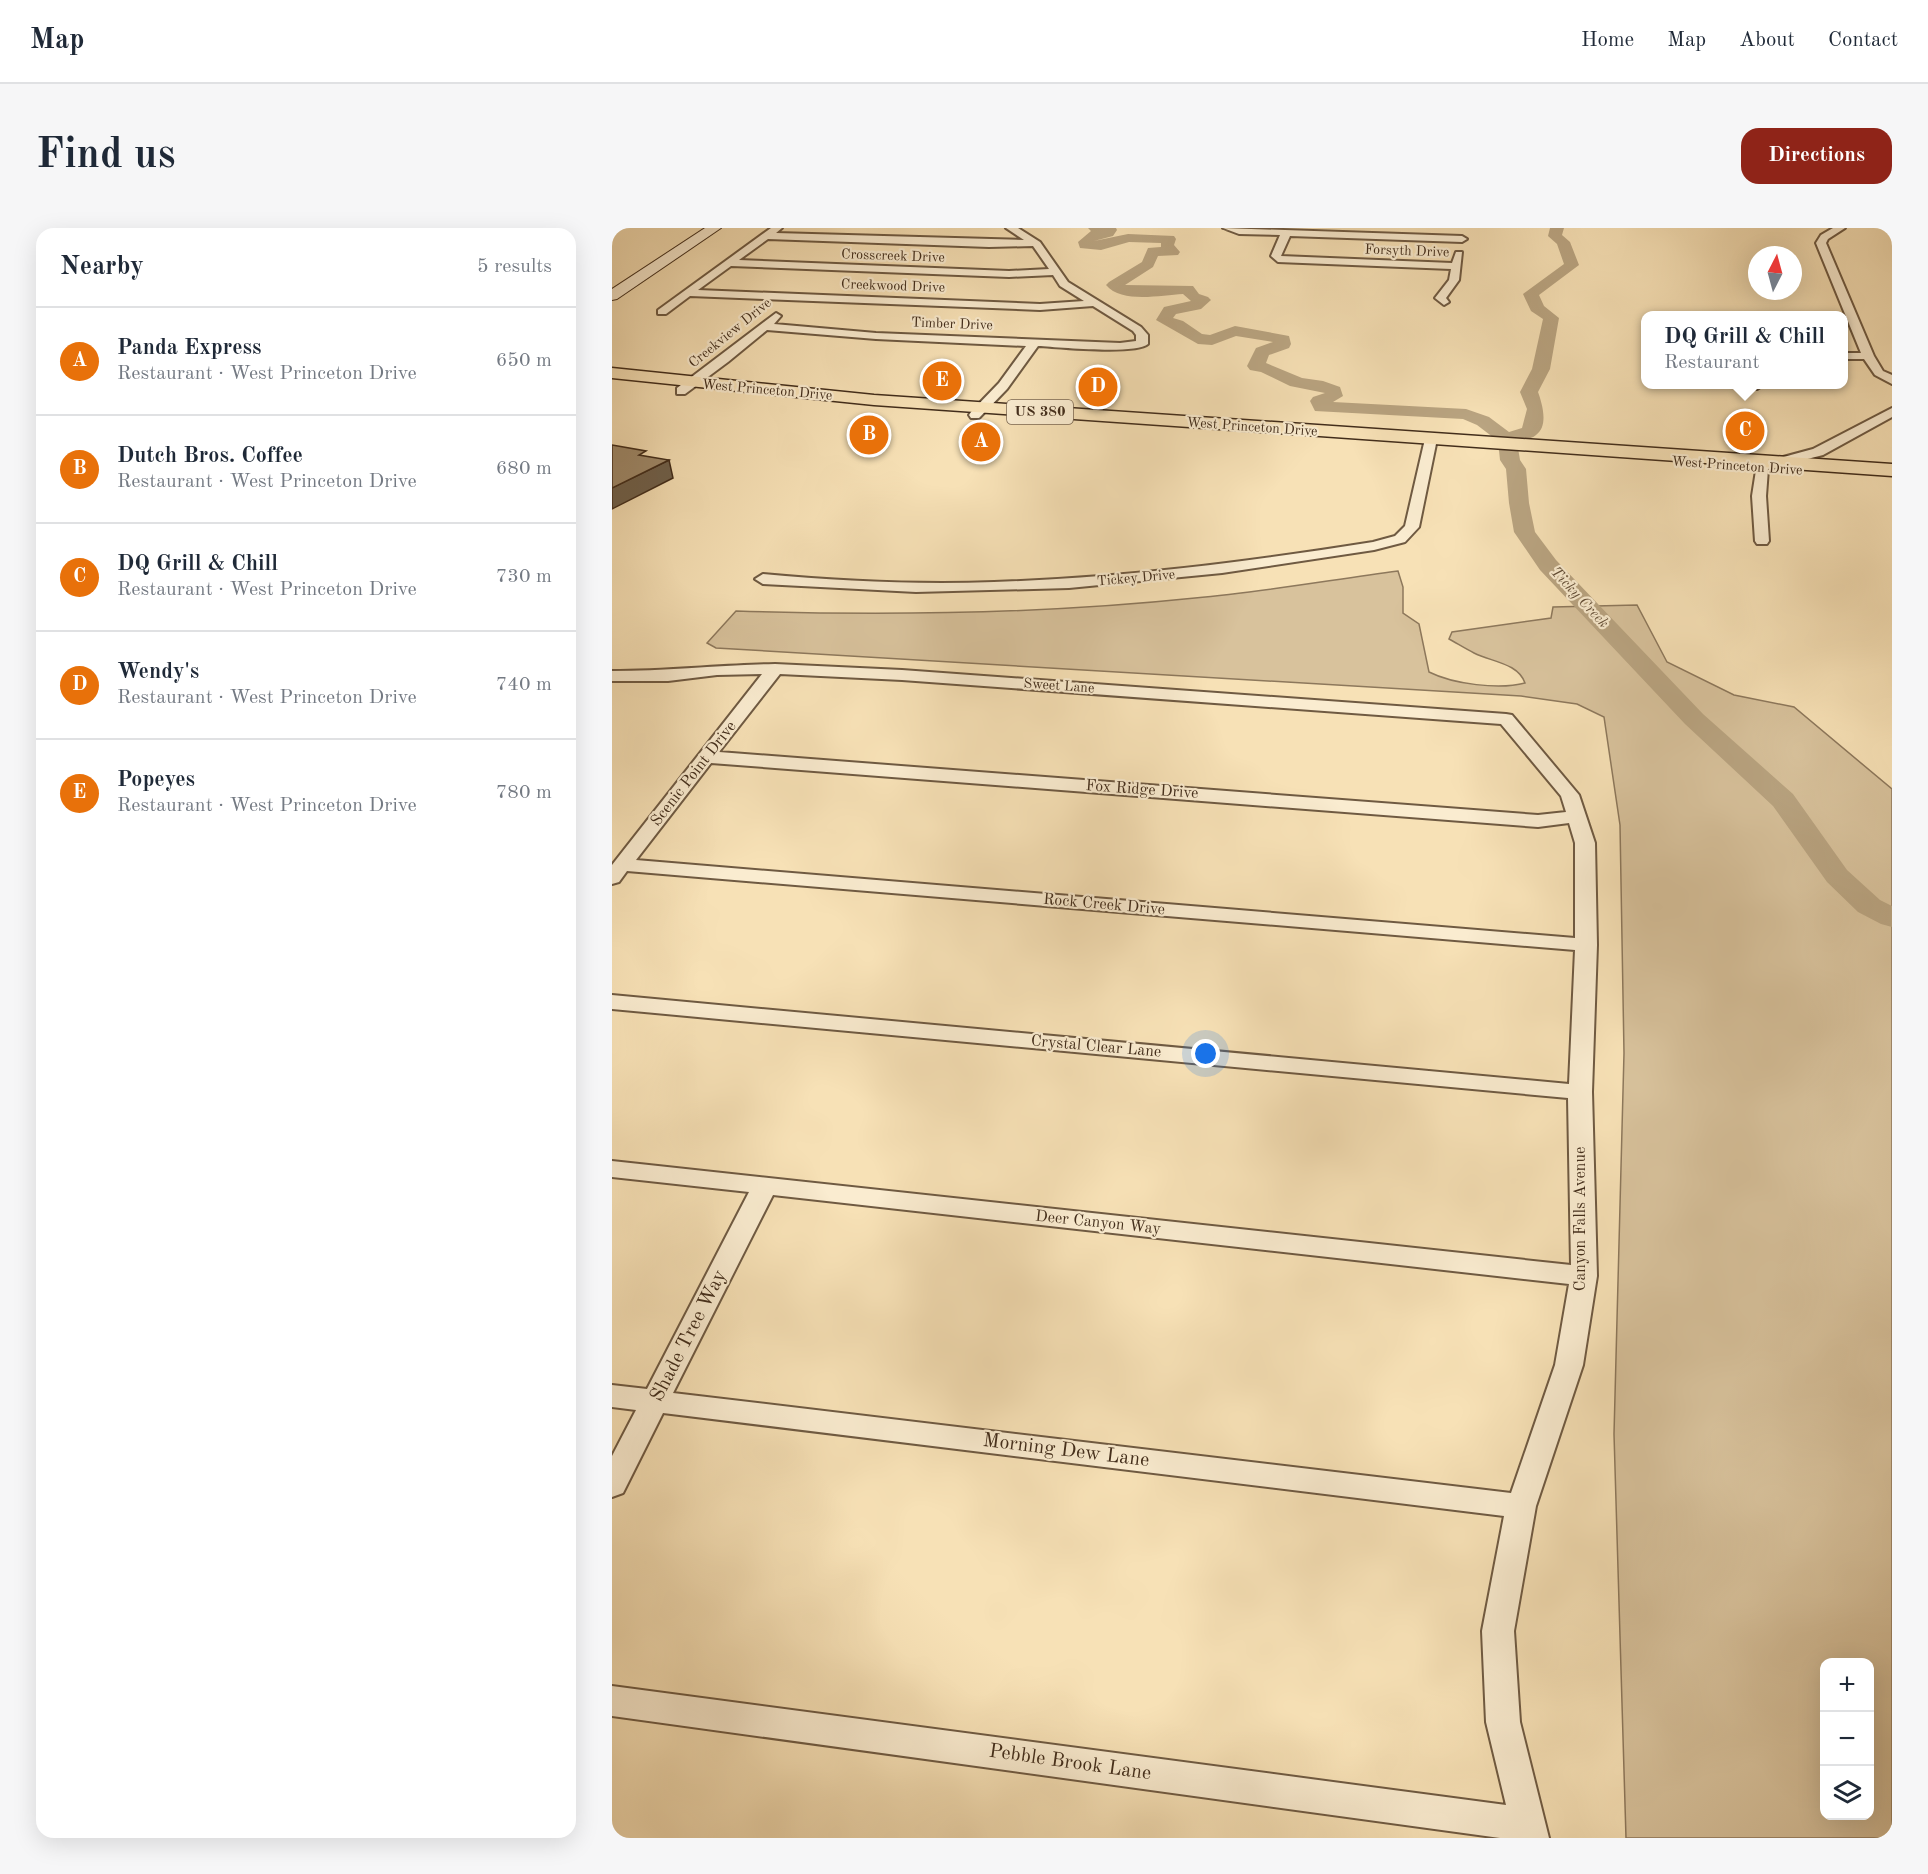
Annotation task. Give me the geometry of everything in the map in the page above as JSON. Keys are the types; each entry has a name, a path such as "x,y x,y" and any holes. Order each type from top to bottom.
{"highway":[{"name":"West Princeton Drive","path":"612,373 687,387"},
{"name":"West Princeton Drive","path":"612,382 979,412 1471,446 1789,461 1892,470"},
{"name":"West Princeton Drive","path":"1539,450 1892,476"}],"street":[{"path":"612,284 698,228"},
{"path":"612,296 714,228"},
{"path":"662,312 777,228"},
{"path":"1011,228 1035,243 1065,284 1096,303"},
{"path":"1444,302 1440,298 1454,280 1464,228"},
{"path":"1840,228 1824,237 1821,243 1823,252 1844,295 1868,356 1880,373 1892,380"},
{"path":"1229,229 1462,239"},
{"name":"Forsyth Drive","path":"1286,233 1276,256 1278,259 1457,266"},
{"path":"766,236 988,244 1035,243"},
{"name":"Crosscreek Drive","path":"729,263 1009,274 1057,272"},
{"name":"Creekwood Drive","path":"688,293 1040,307 1096,303"},
{"name":"Creekview Drive","path":"687,387 724,360 797,297"},
{"name":"Timber Drive","path":"764,326 876,336 1139,346 1143,340 1137,329 1096,303"},
{"path":"979,412 1034,343"},
{"path":"1848,356 1868,356"},
{"path":"1762,541 1759,496 1762,467 1818,452 1892,412"},
{"name":"Tickey Drive","path":"763,579 832,586 896,589 1091,582 1197,572 1374,546 1400,539 1412,527 1430,443"},
{"name":"Sweet Lane","path":"612,676 668,676 717,670 774,669 963,679 1506,719"},
{"name":"Scenic Point Drive","path":"617,871 774,669"},
{"name":"Canyon Falls Avenue","path":"1506,719 1570,795 1585,843 1586,945 1580,1092 1584,1276 1569,1365 1521,1506 1498,1631 1503,1722 1529,1832"},
{"name":"Fox Ridge Drive","path":"708,756 1538,821 1577,816"},
{"name":"Rock Creek Drive","path":"617,871 1586,945"},
{"name":"Crystal Clear Lane","path":"612,1002 1580,1092"},
{"name":"Deer Canyon Way","path":"612,1169 1584,1276"},
{"name":"Shade Tree Way","path":"612,1485 765,1186"},
{"name":"Morning Dew Lane","path":"612,1396 1521,1506"},
{"name":"Pebble Brook Lane","path":"612,1701 1529,1832"}],"shaded area":[{"path":"1398,571 1403,587 1403,613 1419,624 1429,672 1463,683 1490,686 1525,683 1522,676 1511,667 1474,653 1449,639 1452,632 1551,618 1553,607 1637,605 1667,662 1734,695 1794,707 1892,789 1892,1838 1626,1838 1614,1434 1624,1053 1620,825 1604,717 1577,704 1521,696 716,648 707,643 736,611 908,613 1023,610 1138,603 1271,589"}],"building":[{"path":"612,445 646,451 639,455 669,460 612,488"}],"waterway":[{"path":"1095,228 1110,230 1108,233 1093,235 1085,242 1085,245 1101,246 1128,238 1169,239 1167,246 1173,252 1153,251 1148,264 1114,285 1122,290 1134,291 1188,289 1193,297 1203,300 1195,306 1170,310 1164,320 1177,324 1198,339 1212,340 1235,331 1283,339 1283,344 1262,352 1256,366 1267,368 1296,382 1323,386 1334,391 1334,396 1319,401 1321,407 1466,414 1483,421 1507,439"},
{"name":"Ticky Creek","path":"1507,439 1530,431 1536,409 1529,392 1541,369 1551,318 1537,308 1531,294 1572,265 1563,242 1555,236 1557,228"},
{"name":"Ticky Creek","path":"1507,439 1510,460 1516,469 1519,503 1525,532 1548,565 1694,719 1783,800 1837,876 1869,906 1892,918"}],"place":[{"name":"Popeyes","path":"942,381"},
{"name":"Wendy's","path":"1098,387"},
{"name":"DQ Grill & Chill","path":"1745,431"},
{"name":"Dutch Bros. Coffee","path":"869,435"},
{"name":"Panda Express","path":"981,442"}]}
